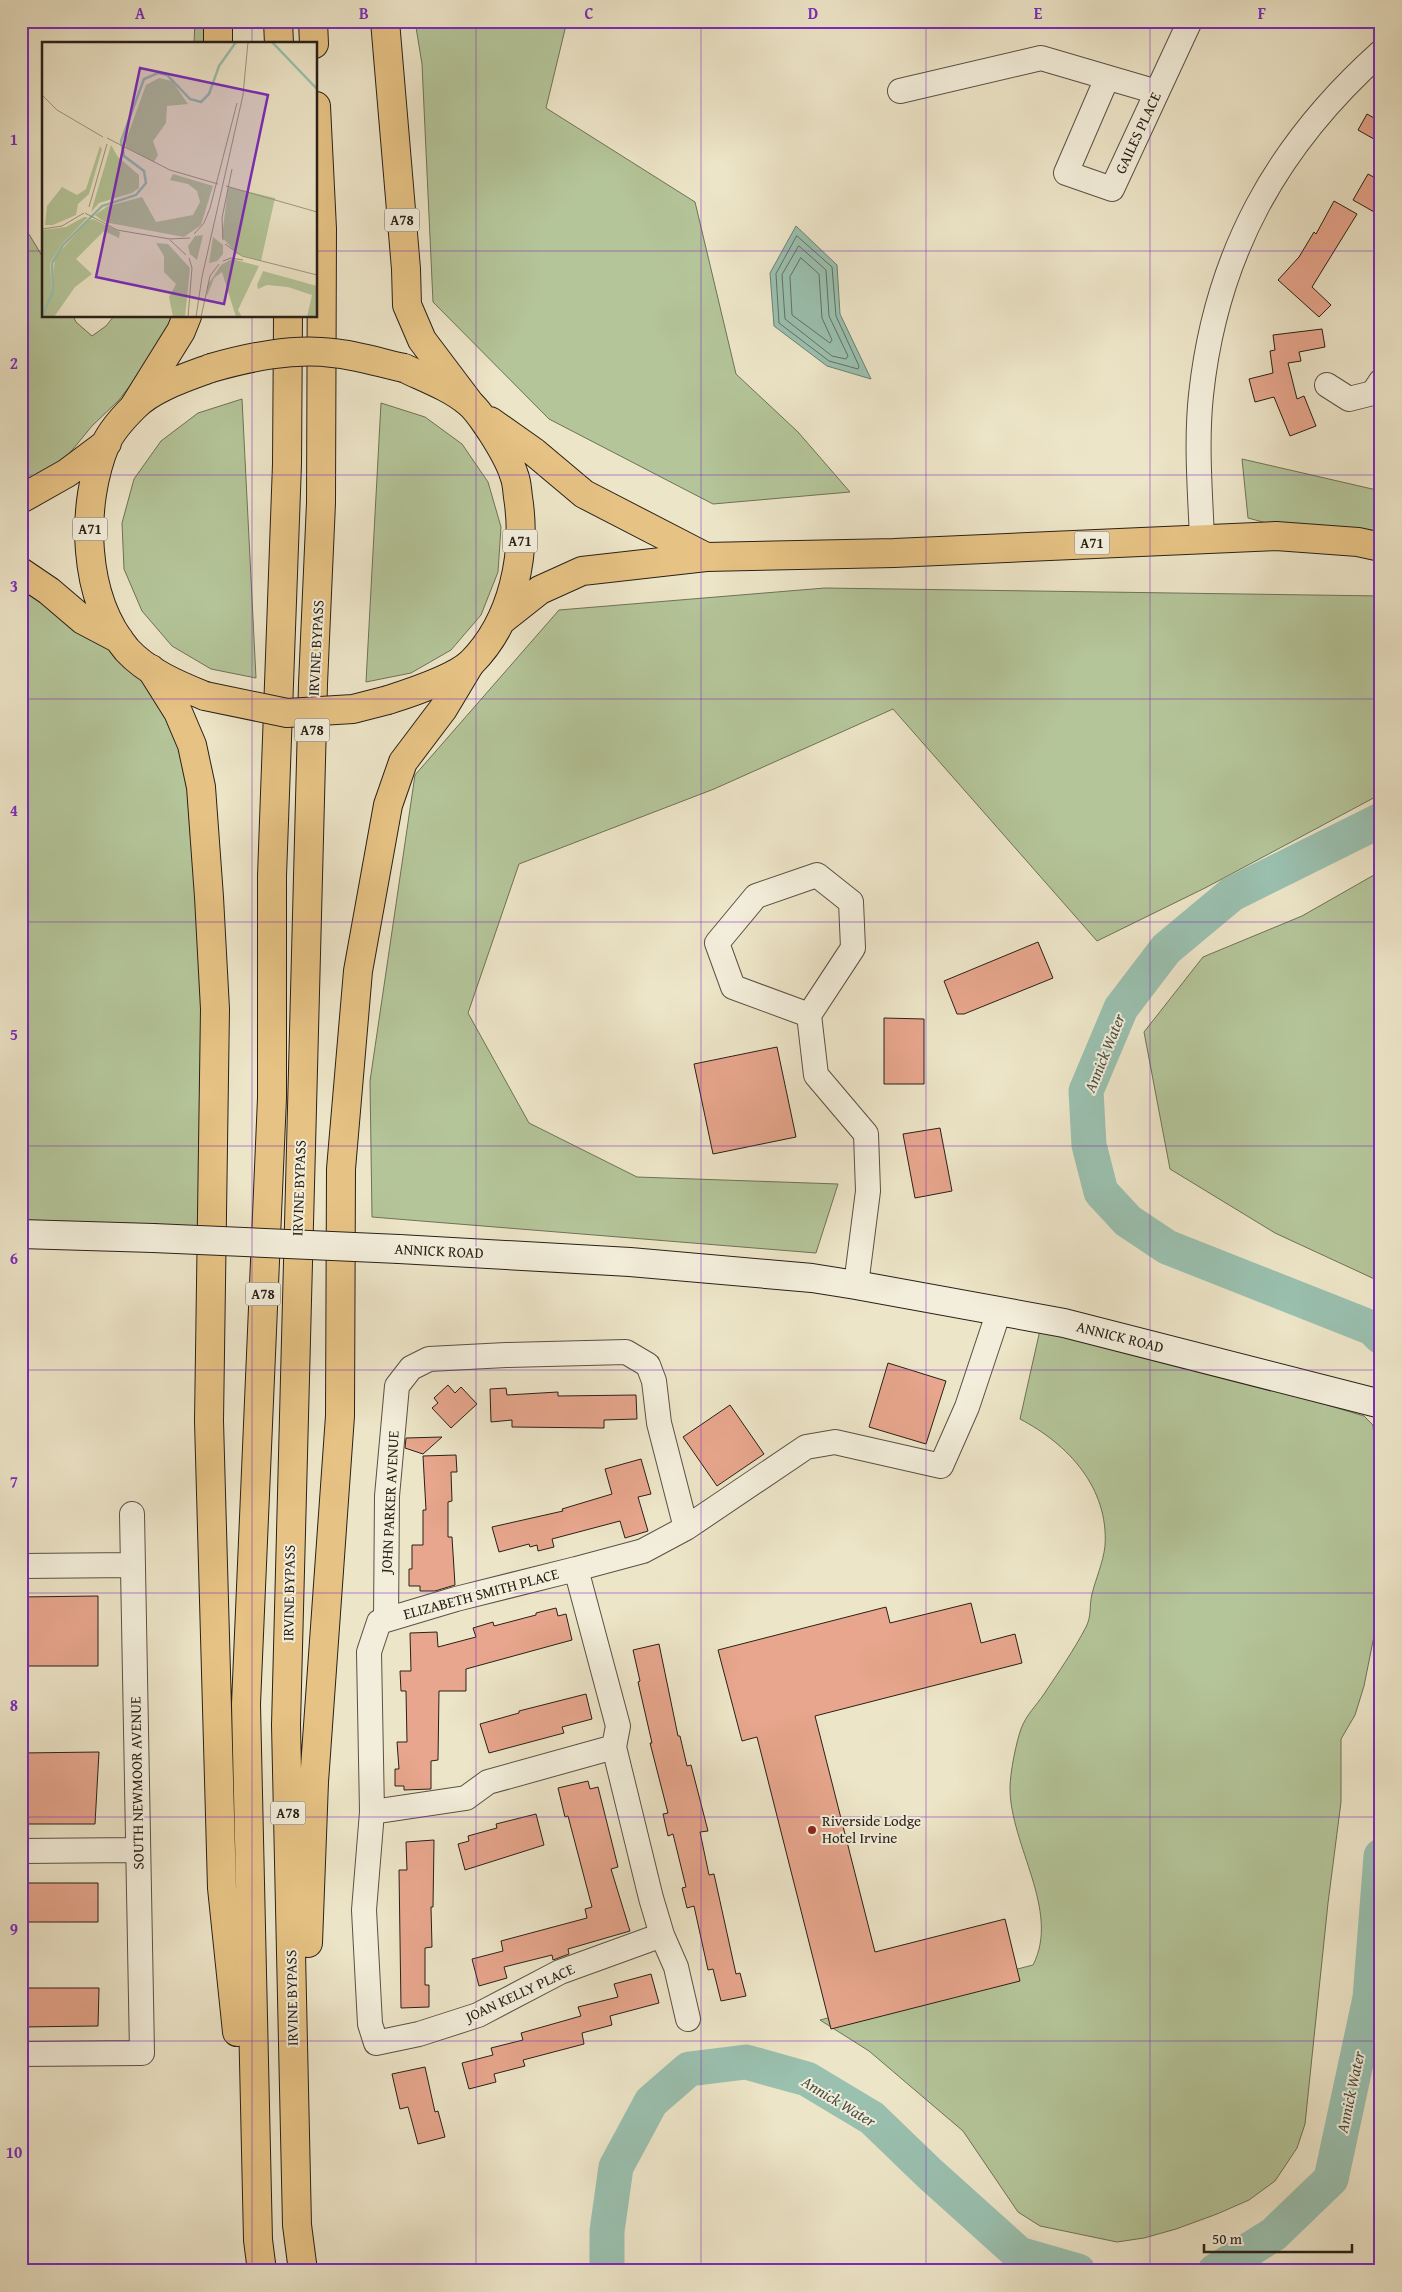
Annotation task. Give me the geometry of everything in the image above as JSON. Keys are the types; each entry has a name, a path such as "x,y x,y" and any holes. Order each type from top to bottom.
{"main road":[{"path":"218,21 218,42"},
{"path":"278,21 279,42"},
{"path":"312,21 314,42"},
{"name":"A78","path":"385,21 405,250 406,305 422,340 474,408"},
{"name":"IRVINE BYPASS","path":"303,2271 297,2226 286,1725 312,704 321,503 322,229 318,147"},
{"path":"135,405 181,331 186,318"},
{"name":"IRVINE BYPASS","path":"262,2271 258,2240 246,1704 272,1098 272,876 287,464 288,318"},
{"name":"A71","path":"474,408 501,446 515,476 522,524 518,568 502,620 488,643 470,664 416,691 388,700 353,709 287,713 205,696 176,684 138,660 120,640 104,614 88,544 97,475 106,443 135,405 171,383 211,368 252,356 297,352 332,352 404,368 432,381 474,408 534,452 584,494 706,557"},
{"name":"A71","path":"21,499 67,473 106,443"},
{"name":"A71","path":"502,620 540,590 582,571 706,557 894,553 1276,536 1358,542 1381,547"},
{"name":"A71","path":"21,572 49,591 83,620 120,640"},
{"name":"A78","path":"297,2226 314,1782 340,1416 341,1169 358,971 388,805 403,762 442,709 470,664"},
{"name":"A78","path":"151,669 178,712 192,745 201,787 209,897 215,1009 209,1421 222,1888 258,2240"},
{"name":"ANNICK ROAD","path":"21,1234 399,1249 630,1262 812,1278 856,1284 1000,1311 1117,1336 1381,1404"}],"street":[{"name":"GAILES PLACE","path":"1107,78 1066,173 1112,189 1190,21"},
{"path":"1202,538 1198,468 1200,396 1216,308 1239,241 1264,192 1295,142 1328,102 1379,57"},
{"path":"900,91 1041,58 1157,92"},
{"path":"1328,386 1349,399 1373,393 1381,381"},
{"path":"809,1015 733,987 717,943 756,896 816,875 851,902 853,948 809,1015 816,1075 866,1134 868,1191 856,1284"},
{"name":"ELIZABETH SMITH PLACE","path":"386,1620 456,1599 643,1551 686,1528 806,1448 835,1442 941,1466 967,1406 1000,1311"},
{"name":"JOHN PARKER AVENUE","path":"386,1620 387,1496 397,1386 411,1368 429,1359 626,1352 648,1366 654,1381 659,1423 686,1528"},
{"name":"SOUTH NEWMOOR AVENUE","path":"21,2054 142,2053 132,1514"},
{"path":"21,1566 133,1565"},
{"path":"576,1569 618,1726 614,1747 662,1935 676,1967 688,2019"},
{"path":"386,1620 379,1622 369,1652 372,1812 466,1798 488,1782 614,1747"},
{"name":"JOAN KELLY PLACE","path":"372,1812 364,1910 370,2024 376,2044 419,2034 478,2015 560,1972 662,1935"},
{"path":"21,1851 138,1850"}],"shaded area":[{"path":"195,21 215,21 215,42 194,42"},
{"path":"415,21 567,21 546,108 695,202 736,374 798,432 850,492 713,504 549,419 433,302 422,64"},
{"path":"21,221 42,256 42,318 74,318 92,336 106,326 112,318 181,318 119,400 92,426 59,466 21,484"},
{"path":"242,399 256,678 211,669 172,646 142,611 124,569 122,523 134,479 161,441 198,413"},
{"path":"381,403 425,417 462,444 488,482 501,527 498,572 481,615 451,650 411,673 366,682"},
{"path":"1242,459 1381,491 1381,549 1329,540 1248,518"},
{"path":"21,580 83,620 167,695 195,761 210,1240 21,1234"},
{"path":"825,588 1381,596 1381,794 1205,888 1097,941 893,709 714,789 519,864 468,1013 529,1123 637,1177 838,1184 816,1253 372,1217 370,1081 415,775 559,610"},
{"path":"1381,871 1381,1282 1275,1233 1170,1169 1144,1032 1203,957 1302,916"},
{"path":"1040,1330 1234,1377 1364,1416 1373,1425 1374,1438 1381,1454 1381,1601 1364,1686 1355,1715 1341,1739 1341,1802 1328,1903 1305,2124 1297,2148 1275,2181 1249,2200 1176,2229 1144,2238 1117,2242 1040,2226 1018,2212 963,2131 869,2051 820,2020 1033,1965 1040,1944 1041,1923 1038,1900 1012,1810 1010,1788 1012,1766 1023,1724 1066,1661 1088,1623 1092,1594 1105,1546 1104,1525 1100,1505 1093,1487 1082,1470 1054,1441 1020,1419"}],"water":[{"path":"796,226 837,265 840,314 871,379 827,366 774,326 770,273"}],"building":[{"path":"1367,114 1381,122 1381,143 1358,130"},
{"path":"1368,174 1381,181 1381,205 1376,213 1353,200"},
{"path":"1334,201 1357,214 1312,287 1331,305 1319,317 1278,280 1299,257 1314,232 1316,234"},
{"path":"1322,329 1325,347 1299,352 1301,361 1288,363 1297,399 1304,396 1316,426 1290,436 1274,397 1255,402 1249,379 1273,373 1270,351 1275,350 1273,335"},
{"path":"1038,942 1053,978 964,1014 957,1014 944,981"},
{"path":"884,1018 924,1019 924,1084 884,1084"},
{"path":"777,1047 796,1137 713,1154 694,1064"},
{"path":"940,1128 952,1191 915,1198 903,1134"},
{"path":"888,1363 946,1381 926,1444 869,1427"},
{"path":"448,1385 455,1393 461,1387 477,1404 451,1428 432,1408 438,1403 434,1398"},
{"path":"506,1388 507,1395 558,1392 558,1396 636,1395 637,1419 604,1420 604,1428 512,1427 512,1420 491,1422 490,1389"},
{"path":"730,1405 764,1454 717,1486 683,1437"},
{"path":"442,1437 423,1454 405,1448 406,1438"},
{"path":"456,1455 457,1472 451,1472 452,1501 448,1502 448,1537 452,1537 455,1585 435,1591 420,1591 420,1586 409,1586 409,1569 412,1569 412,1545 423,1545 423,1510 426,1510 423,1456"},
{"path":"641,1459 651,1494 638,1497 648,1531 625,1538 620,1521 552,1539 554,1547 538,1551 537,1545 530,1547 529,1544 499,1552 492,1527 563,1511 562,1509 612,1494 605,1469"},
{"path":"98,1596 98,1666 21,1666 21,1597"},
{"name":"Riverside Lodge Hotel Irvine","path":"971,1603 981,1643 1015,1634 1022,1663 815,1716 875,1952 1005,1919 1020,1981 831,2029 757,1737 742,1741 718,1650 886,1607 890,1623"},
{"path":"556,1608 558,1616 566,1614 572,1640 466,1669 466,1691 439,1691 438,1760 431,1761 431,1789 404,1790 404,1786 395,1786 395,1769 399,1769 397,1742 407,1742 406,1691 401,1691 400,1671 411,1671 410,1633 437,1632 438,1647 476,1637 473,1628 493,1622 494,1626"},
{"path":"659,1644 678,1736 680,1736 687,1766 691,1765 708,1831 700,1832 709,1875 714,1874 736,1974 740,1973 746,1996 721,2001 713,1969 708,1970 694,1906 687,1908 682,1888 686,1887 673,1834 668,1836 663,1814 668,1813 650,1743 652,1743 638,1682 640,1681 633,1650"},
{"path":"586,1694 592,1719 562,1727 564,1733 489,1753 480,1724 519,1713 519,1711"},
{"path":"99,1752 95,1824 21,1824 21,1753"},
{"path":"588,1781 590,1789 598,1787 618,1867 611,1869 630,1931 568,1949 569,1954 553,1960 552,1955 504,1967 507,1978 479,1986 472,1959 503,1951 501,1941 587,1918 585,1909 592,1907 568,1816 565,1817 558,1788"},
{"path":"536,1814 544,1845 465,1870 458,1844 469,1841 468,1836 497,1828 496,1824"},
{"path":"434,1840 433,1907 431,1907 432,1947 425,1948 425,1985 429,1985 429,2007 401,2008 399,1870 407,1870 406,1842"},
{"path":"21,1883 98,1883 98,1922 21,1922"},
{"path":"651,1974 659,2003 610,2016 612,2025 582,2033 584,2044 523,2060 525,2066 494,2074 496,2082 469,2089 462,2063 493,2055 491,2048 523,2040 521,2033 581,2016 578,2007 618,1997 614,1984"},
{"path":"21,1988 99,1988 98,2026 21,2027"},
{"path":"425,2067 435,2112 438,2111 445,2137 418,2144 408,2107 400,2109 392,2074"}],"waterway":[{"name":"Annick Water","path":"1381,820 1232,894 1166,949 1121,1008 1086,1091 1089,1145 1101,1192 1128,1221 1167,1247 1372,1328 1381,1337"},
{"name":"Annick Water","path":"1215,2271 1274,2234 1331,2179 1370,1998 1381,1856"},
{"name":"Annick Water","path":"607,2271 607,2231 616,2167 651,2102 689,2069 746,2062 807,2079 872,2118 929,2173 1019,2254 1078,2271"}],"place":[{"name":"Riverside Lodge Hotel Irvine","path":"812,1830"}]}
